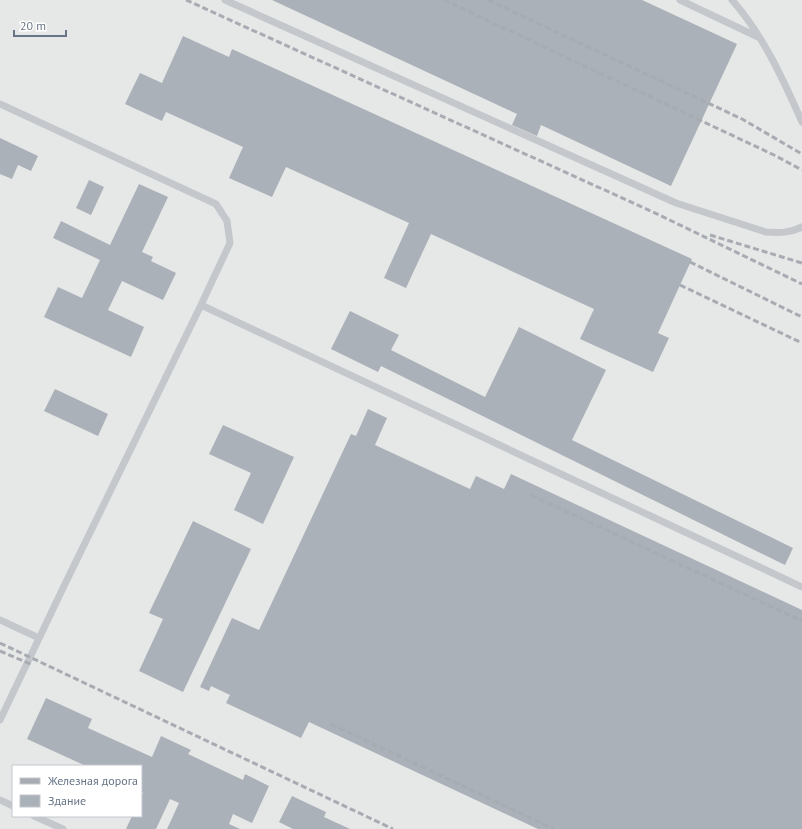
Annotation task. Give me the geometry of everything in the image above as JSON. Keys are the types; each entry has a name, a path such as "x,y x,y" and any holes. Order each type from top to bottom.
{"lane":[{"path":"224,0 676,203 766,232 780,234 802,228"},
{"path":"680,0 758,37"},
{"path":"732,0 758,37 783,79 802,122"},
{"path":"0,104 216,204 227,221 230,243 202,305 0,720"},
{"path":"202,305 802,588"},
{"path":"0,620 39,638"},
{"path":"0,800 12,806"},
{"path":"36,817 63,829"}],"shaded area":[{"path":"0,0 802,0 802,829 0,829"}],"building":[{"path":"272,0 642,0 737,44 671,186 541,125 537,136 512,125 517,114"},
{"path":"183,36 229,57 232,49 692,259 658,333 669,338 653,372 580,339 594,309 431,234 406,288 384,278 409,223 286,167 272,197 229,178 243,147 166,112 162,121 125,104 140,73 162,83"},
{"path":"0,138 38,156 31,171 18,165 12,179 0,174"},
{"path":"89,180 104,187 91,215 76,208"},
{"path":"139,184 168,197 142,252 153,257 151,261 176,273 163,300 122,281 108,310 144,327 131,357 44,317 58,287 82,298 100,260 53,238 61,221 110,245"},
{"path":"350,311 399,335 391,350 485,397 519,327 606,370 572,440 793,548 785,565 381,366 378,372 331,349"},
{"path":"55,389 108,414 98,436 44,411"},
{"path":"368,409 387,418 375,445 470,489 476,476 504,489 511,474 802,610 802,829 538,829 309,722 301,738 226,703 230,695 211,686 209,691 200,687 232,618 259,630 351,434 356,436"},
{"path":"223,425 294,457 263,524 234,510 251,473 209,454"},
{"path":"193,521 251,549 183,692 139,671 163,619 149,613"},
{"path":"46,698 92,719 88,728 152,757 161,736 191,750 188,754 243,780 245,774 269,786 252,823 233,814 229,824 240,829 167,829 179,803 170,799 156,829 126,829 132,817 142,817 142,765 84,765 27,739"},
{"path":"292,796 326,812 324,817 350,829 293,829 279,822"}],"railway":[{"path":"186,0 653,212 802,284"},
{"path":"444,0 774,155 802,170"},
{"path":"488,0 742,119 802,154"},
{"path":"710,235 802,263"},
{"path":"690,262 802,317"},
{"path":"680,285 802,343"},
{"path":"531,495 802,621"},
{"path":"0,643 393,829"},
{"path":"0,651 33,665"},
{"path":"331,724 554,829"}]}
